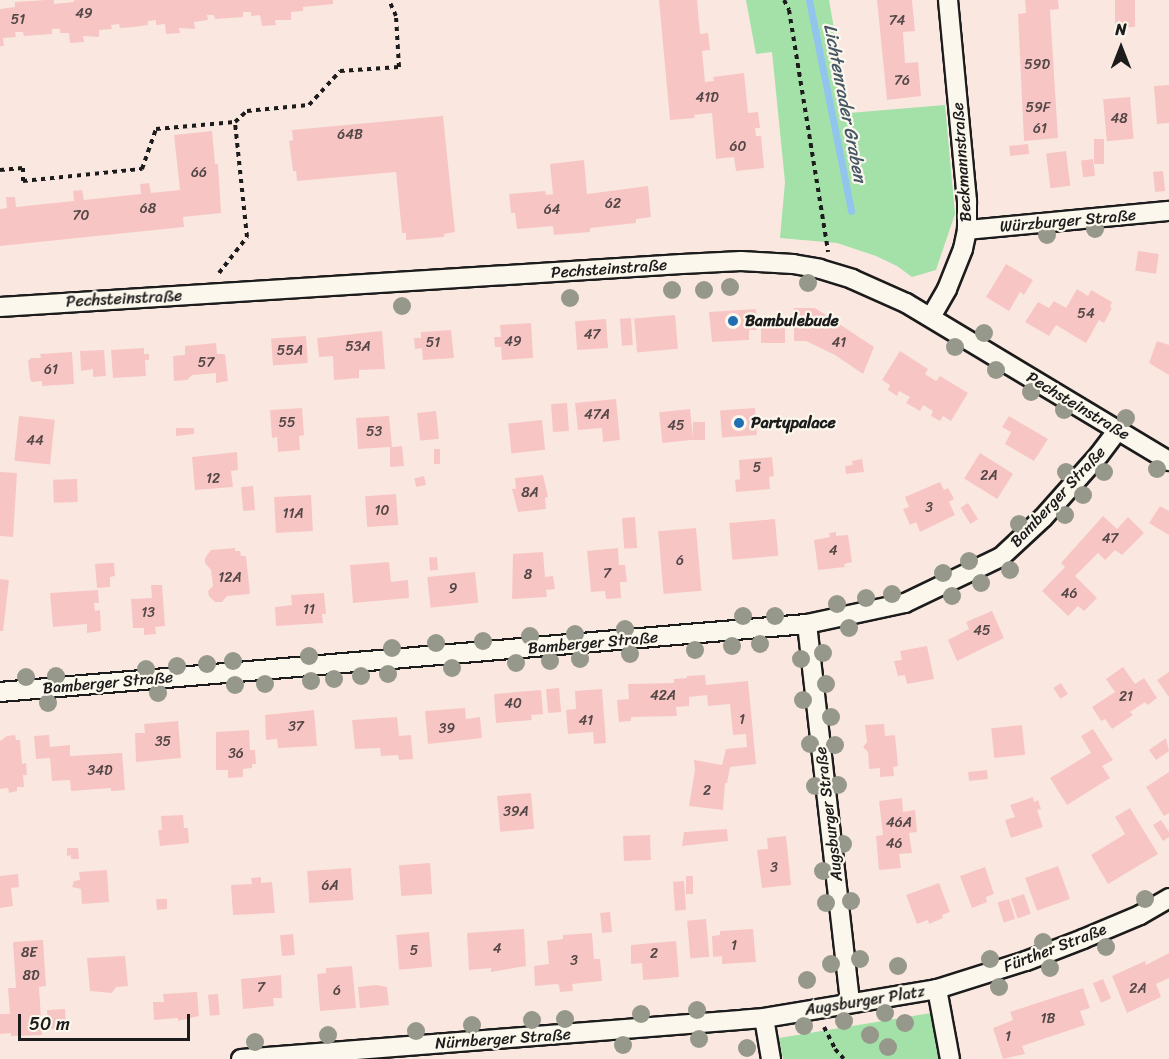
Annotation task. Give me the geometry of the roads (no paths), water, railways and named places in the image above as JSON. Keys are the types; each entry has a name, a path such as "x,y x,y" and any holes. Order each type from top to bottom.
{"street":[{"name":"Beckmannstraße","path":"931,317 955,269 967,230 967,201 948,0"},
{"name":"Würzburger Straße","path":"967,230 1169,211"},
{"name":"Pechsteinstraße","path":"0,307 741,261 820,268 880,291 931,317 1169,461"},
{"name":"Bamberger Straße","path":"0,692 807,624 905,603 1001,557 1051,509 1118,430"},
{"name":"Augsburger Straße","path":"807,624 850,1004"},
{"name":"Fürther Straße","path":"937,989 1074,942 1140,915 1169,898"},
{"name":"Augsburger Platz","path":"764,1018 937,989 950,1059"},
{"name":"Nürnberger Straße","path":"241,1059 764,1018"},
{"path":"764,1018 771,1059"}],"waterway":[{"name":"Lichtenrader Graben","path":"809,0 851,211"}],"place":[{"name":"Bambulebude","path":"733,321"},
{"name":"Partypalace","path":"739,423"}]}
